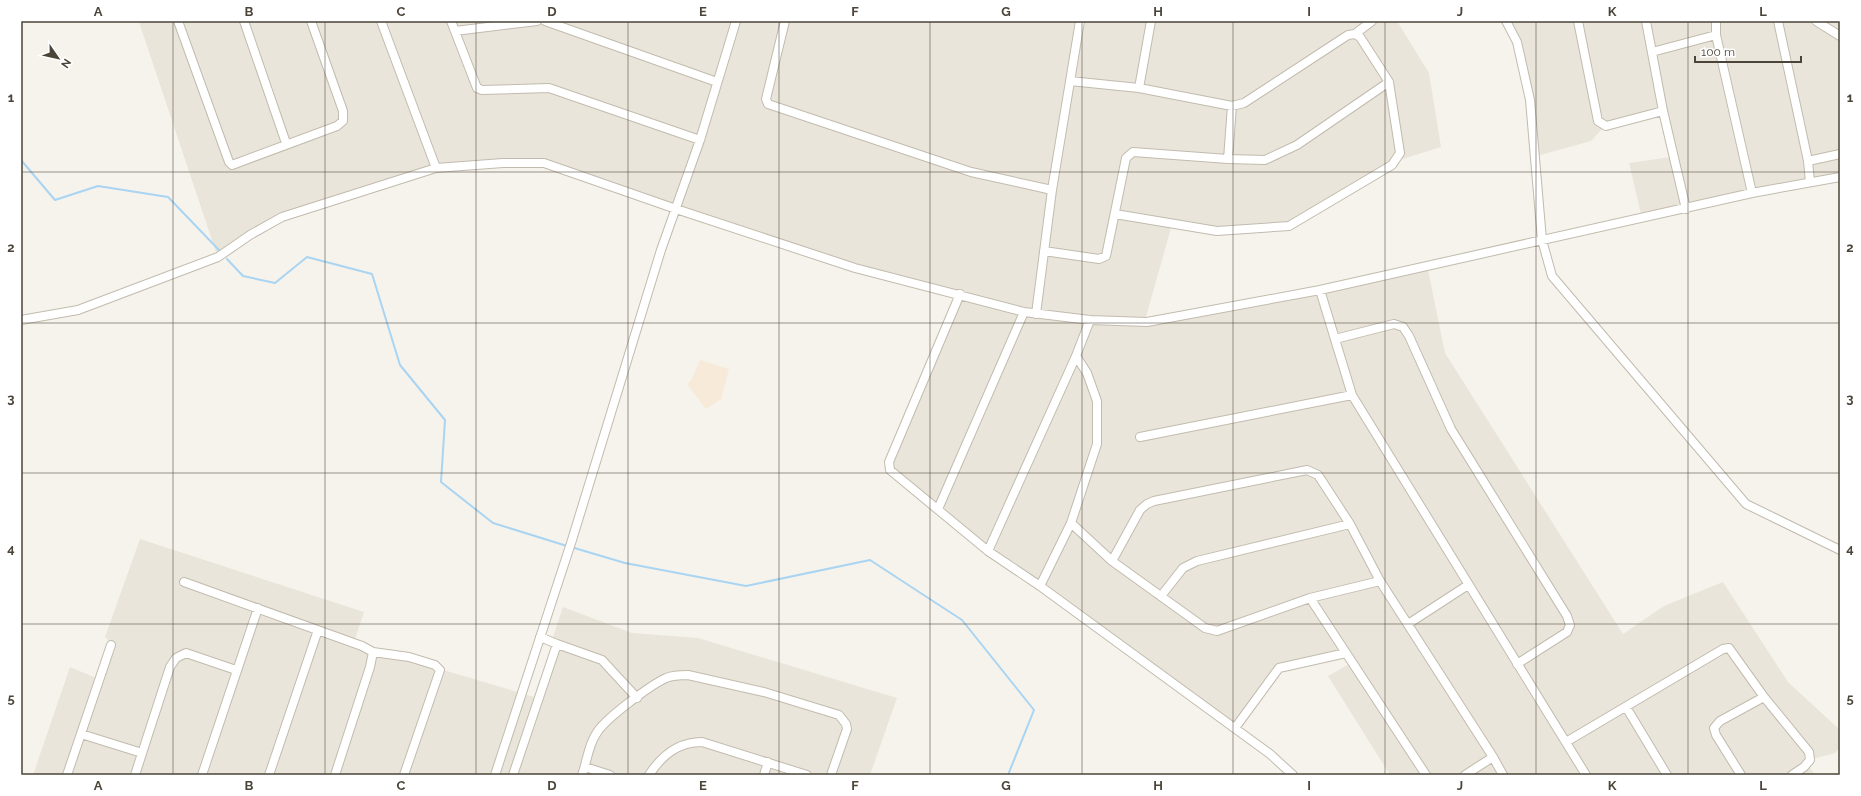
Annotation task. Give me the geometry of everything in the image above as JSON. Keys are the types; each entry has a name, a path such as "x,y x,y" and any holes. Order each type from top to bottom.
{"street":[{"path":"178,21 229,162 232,165 286,143 337,126 343,121 343,111 311,21"},
{"path":"244,21 286,143"},
{"path":"381,21 436,168"},
{"path":"451,21 477,88 482,90 549,88 700,140"},
{"path":"455,31 537,21"},
{"path":"545,21 716,82"},
{"path":"495,775 566,559 661,250 700,140 716,82 736,21"},
{"path":"785,21 766,99 768,104 971,172 1052,190"},
{"path":"1036,314 1052,190 1080,21"},
{"path":"1139,88 1151,21"},
{"path":"1070,80 1139,88 1232,106 1244,103 1348,35 1355,34 1372,21"},
{"path":"1506,21 1517,42 1530,100 1542,240 1552,276 1746,504 1840,550"},
{"path":"1578,21 1598,121 1606,126 1663,111"},
{"path":"1646,21 1663,111 1686,209"},
{"path":"1716,21 1716,35 1752,193"},
{"path":"1778,21 1808,161 1810,182"},
{"path":"1816,21 1840,36"},
{"path":"1115,214 1217,231 1289,226 1392,166 1400,153 1389,82 1360,37 1355,34"},
{"path":"1652,52 1716,35"},
{"path":"1044,251 1099,259 1106,256 1126,158 1133,152 1228,159 1265,160 1297,145 1389,82"},
{"path":"1228,159 1232,106"},
{"path":"1808,161 1840,154"},
{"path":"21,320 78,310 218,258 250,235 282,217 436,168 503,163 544,163 676,209 855,268 960,294 1024,312 1090,320 1147,322 1320,290 1752,193 1840,177"},
{"path":"1320,290 1352,395 1586,775"},
{"path":"960,294 889,462 890,470 988,551 1040,586 1235,728 1270,754 1293,775"},
{"path":"938,509 1024,312"},
{"path":"988,551 1076,356 1090,320"},
{"path":"1335,339 1394,324 1403,327 1409,336 1451,429 1567,616 1570,624 1567,632 1517,664"},
{"path":"1040,586 1071,523 1097,444 1097,401 1087,373 1076,356"},
{"path":"1140,437 1352,395"},
{"path":"1112,561 1140,510 1147,504 1154,501 1307,470 1318,475 1350,524 1380,581 1503,775"},
{"path":"1071,523 1112,561 1205,628 1217,631 1310,598 1380,581"},
{"path":"1161,596 1183,568 1197,561 1350,524"},
{"path":"184,582 362,646 373,652 409,657 435,665 440,670 404,775"},
{"path":"1408,624 1468,585"},
{"path":"1310,598 1426,775"},
{"path":"202,775 258,608"},
{"path":"269,775 318,630"},
{"path":"540,637 602,660 637,698"},
{"path":"514,775 557,644"},
{"path":"67,775 111,645"},
{"path":"1566,742 1626,708 1723,649 1729,648 1764,697 1809,752 1810,760 1804,767 1792,775"},
{"path":"335,775 370,667 373,652"},
{"path":"135,775 170,667 176,658 186,653 236,670"},
{"path":"1235,728 1279,668 1346,653"},
{"path":"582,775 595,734 601,726 666,678 677,675 688,675 764,692 834,712 843,719 847,729 831,775"},
{"path":"1741,775 1716,735 1714,728 1720,721 1764,697"},
{"path":"1626,708 1667,775"},
{"path":"81,734 142,753"},
{"path":"650,775 660,761 681,744 690,742 702,742 807,775"},
{"path":"1465,775 1492,757"},
{"path":"764,775 768,762"},
{"path":"585,767 610,775"}],"shaded area":[{"path":"175,21 181,23 185,21 1397,21 1429,73 1441,147 1390,163 1289,224 1217,227 1173,221 1144,324 1428,270 1445,353 1623,634 1664,606 1723,582 1788,682 1840,730 1840,748 1835,753 1805,761 1815,775 1390,775 1328,676 1353,662 1347,651 1278,666 1234,725 986,547 891,469 892,461 961,293 855,265 543,161 431,167 280,215 217,255 139,22"},
{"path":"1508,21 1840,21 1840,175 1641,214 1629,163 1677,156 1666,109 1607,124 1591,141 1537,156 1533,99"},
{"path":"700,360 729,369 721,399 706,409 687,384 691,381"},
{"path":"140,539 364,612 353,645 410,660 541,699 559,643 552,640 563,607 632,633 698,638 897,698 870,775 33,775 70,667 101,680 114,646 105,637"}],"waterway":[{"path":"21,160 55,200 98,186 168,197 219,250"},
{"path":"227,259 243,276 275,283 307,257 372,274 400,365 445,420 441,482 493,523 567,546"},
{"path":"571,547 625,563 746,586 870,560 962,620 1034,710 1008,775"}]}
